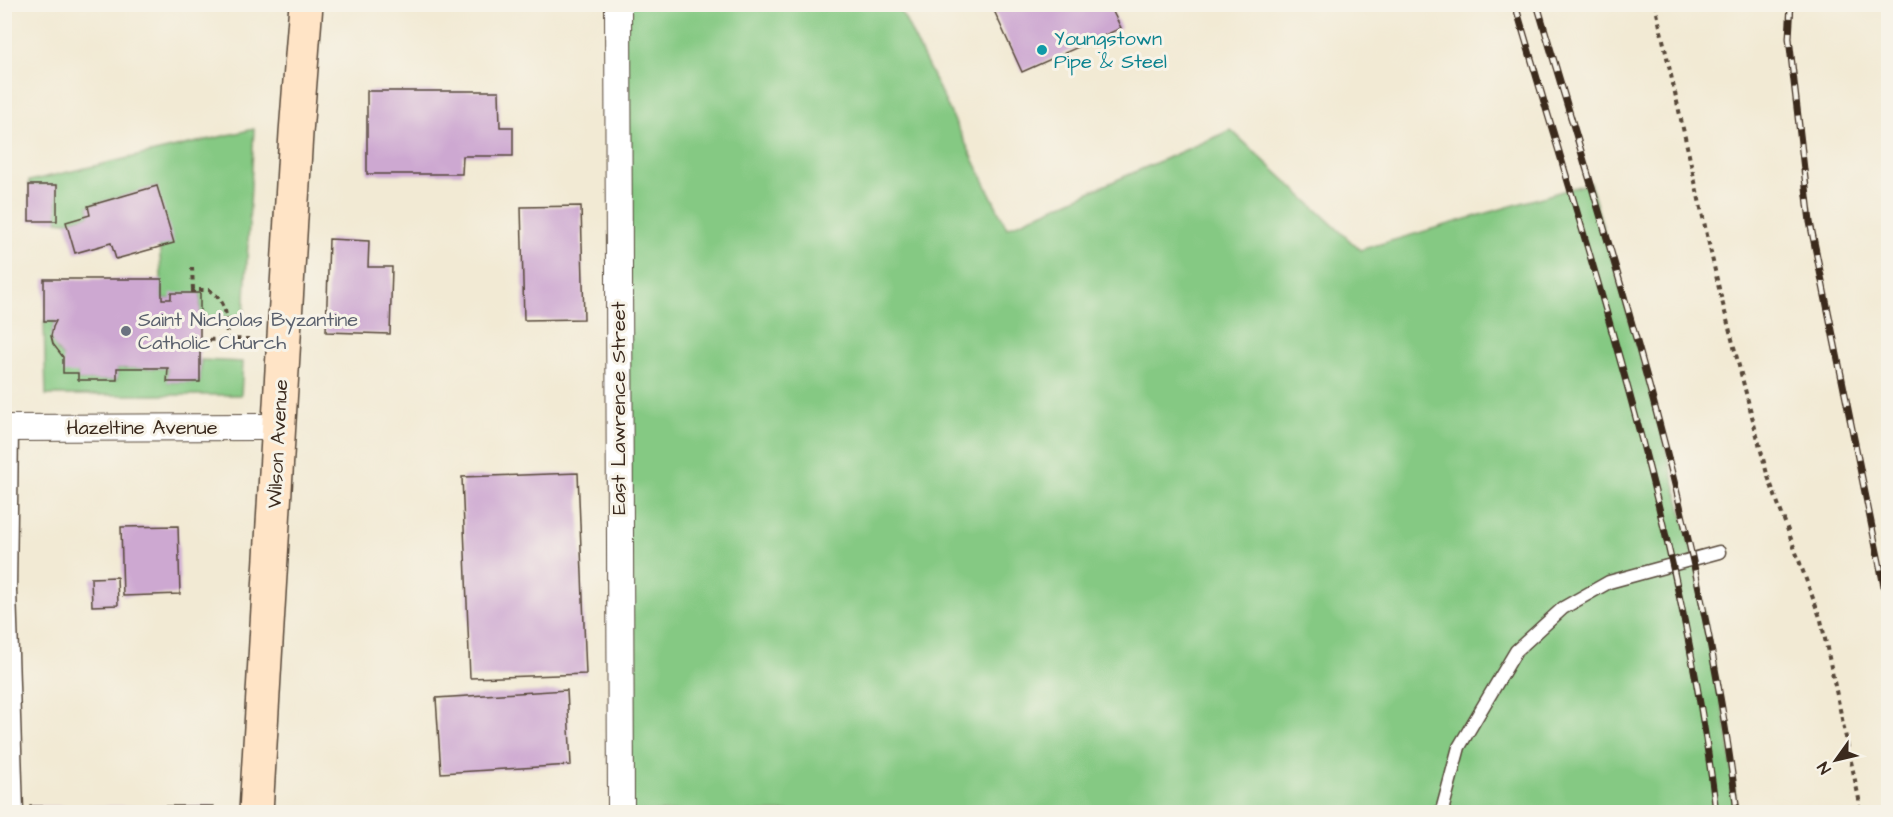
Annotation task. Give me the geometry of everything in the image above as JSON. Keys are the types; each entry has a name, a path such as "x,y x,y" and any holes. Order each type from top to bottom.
{"main road":[{"name":"Wilson Avenue","path":"256,813 296,133 306,4"}],"street":[{"name":"East Lawrence Street","path":"618,4 621,813"},
{"name":"Hazeltine Avenue","path":"8,428 279,427"}],"lane":[{"path":"8,428 17,813"},
{"path":"1444,813 1443,807 1459,747 1516,651 1563,608 1609,582 1719,552"}],"path":[{"path":"1655,4 1720,293 1767,474 1821,620 1859,799 1858,813"},
{"path":"192,267 193,292 209,290 223,302 226,309 227,339"},
{"path":"200,340 249,339"}],"green space":[{"path":"618,5 898,5 1007,228 1231,130 1360,250 1590,183 1657,414 1694,559 1728,736 1737,812 621,812"},
{"path":"254,129 244,317 200,317 200,293 162,299 157,186 88,206 90,215 66,222 57,221 57,185 29,185 29,181"},
{"path":"44,321 56,321 52,336 54,343 61,356 78,373 78,380 117,380 117,368 168,368 168,382 200,382 201,360 243,362 241,395 46,395"}],"building":[{"name":"Youngstown Pipe & Steel","path":"991,4 1109,4 1121,28 1022,72"},
{"path":"4,12 8,12 6,47 4,47"},
{"path":"367,91 499,91 500,127 513,127 513,156 463,156 462,174 367,174"},
{"path":"29,185 57,185 57,221 29,221"},
{"path":"157,186 174,243 116,259 111,243 75,253 66,222 90,215 88,206"},
{"path":"581,206 584,319 524,320 521,207"},
{"path":"329,239 369,241 368,267 392,267 390,334 326,332"},
{"name":"Saint Nicholas Byzantine Catholic Church","path":"44,279 162,279 162,299 171,299 171,293 200,293 200,382 167,382 168,368 117,368 117,380 78,380 78,373 63,373 63,357 53,344 51,336 56,321 44,321"},
{"path":"578,473 586,674 470,678 462,477"},
{"path":"178,526 180,594 123,596 121,527"},
{"path":"117,577 118,605 92,606 91,578"},
{"path":"567,690 571,765 441,773 436,698"},
{"path":"30,806 213,806 213,812 31,812"}],"railway":[{"path":"1515,4 1604,304 1658,505 1682,607 1701,709 1716,812"},
{"path":"1537,4 1626,304 1680,505 1703,607 1722,709 1737,812"},
{"path":"1791,4 1789,38 1810,222 1888,606"}],"place":[{"name":"Youngstown Pipe & Steel","path":"1042,50"},
{"name":"Saint Nicholas Byzantine Catholic Church","path":"126,331"}]}
